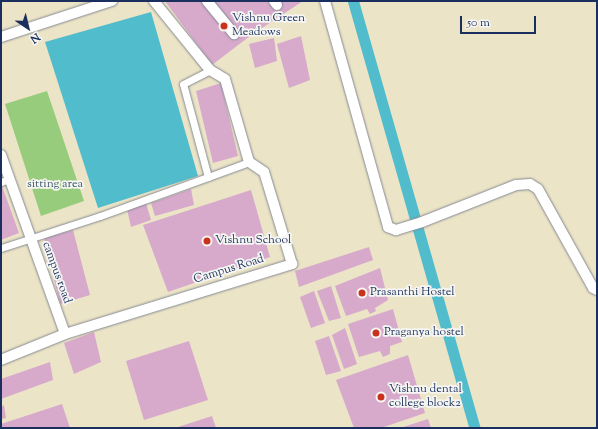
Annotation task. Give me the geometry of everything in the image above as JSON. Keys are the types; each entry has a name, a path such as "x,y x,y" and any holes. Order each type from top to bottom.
{"street":[{"path":"1,37 112,1"},
{"path":"1,248 100,216 249,162 225,79 210,70 154,1"},
{"path":"207,1 234,34"},
{"path":"325,1 385,221 388,227 396,230 422,222 516,185 530,184 538,189 593,288 597,290"},
{"path":"208,177 183,84 210,70"},
{"name":"campus road","path":"1,155 5,180 30,238 65,334"},
{"name":"Campus Road","path":"65,334 292,264 264,172 249,162"},
{"path":"1,360 65,334"}],"green space":[{"name":"sitting area","path":"47,91 84,201 41,216 5,104"}],"water":[{"path":"151,12 198,176 98,208 45,42"}],"building":[{"name":"Vishnu Green Meadows","path":"165,1 303,1 250,36 212,65"},
{"path":"301,36 310,80 289,88 277,44"},
{"path":"274,38 277,61 255,68 249,44"},
{"path":"221,83 238,156 213,163 196,91"},
{"path":"1,183 19,233 1,240"},
{"path":"191,189 194,205 155,216 151,203"},
{"name":"Vishnu School","path":"251,190 270,257 168,292 143,225"},
{"path":"146,203 151,220 131,227 127,209"},
{"path":"73,230 90,295 60,304 44,238"},
{"path":"369,247 373,260 299,287 295,271"},
{"name":"Prasanthi Hostel","path":"380,268 388,300 375,308 376,311 370,314 367,309 346,316 335,286"},
{"path":"331,286 341,318 329,321 317,291"},
{"path":"314,291 325,323 311,328 300,297"},
{"name":"Praganya hostel","path":"393,309 402,342 390,346 390,354 383,357 380,351 359,357 348,324"},
{"path":"345,328 357,364 344,369 332,335"},
{"path":"94,332 101,362 74,374 64,343"},
{"path":"329,336 341,371 326,375 315,341"},
{"path":"189,341 208,400 144,420 126,361"},
{"name":"Vishnu dental college block2","path":"408,355 425,413 381,428 354,428 336,380"},
{"path":"50,362 53,380 1,399 1,379"},
{"path":"62,404 70,428 1,428 1,424"},
{"path":"4,405 6,418 1,419 1,407"},
{"path":"212,416 216,428 175,428"},
{"path":"428,419 431,428 400,428"}],"waterway":[{"path":"353,1 475,428"}],"place":[{"name":"Vishnu Green Meadows","path":"224,26"},
{"name":"Vishnu School","path":"207,241"},
{"name":"Prasanthi Hostel","path":"362,293"},
{"name":"Praganya hostel","path":"376,333"},
{"name":"Vishnu dental college block2","path":"381,397"}]}
